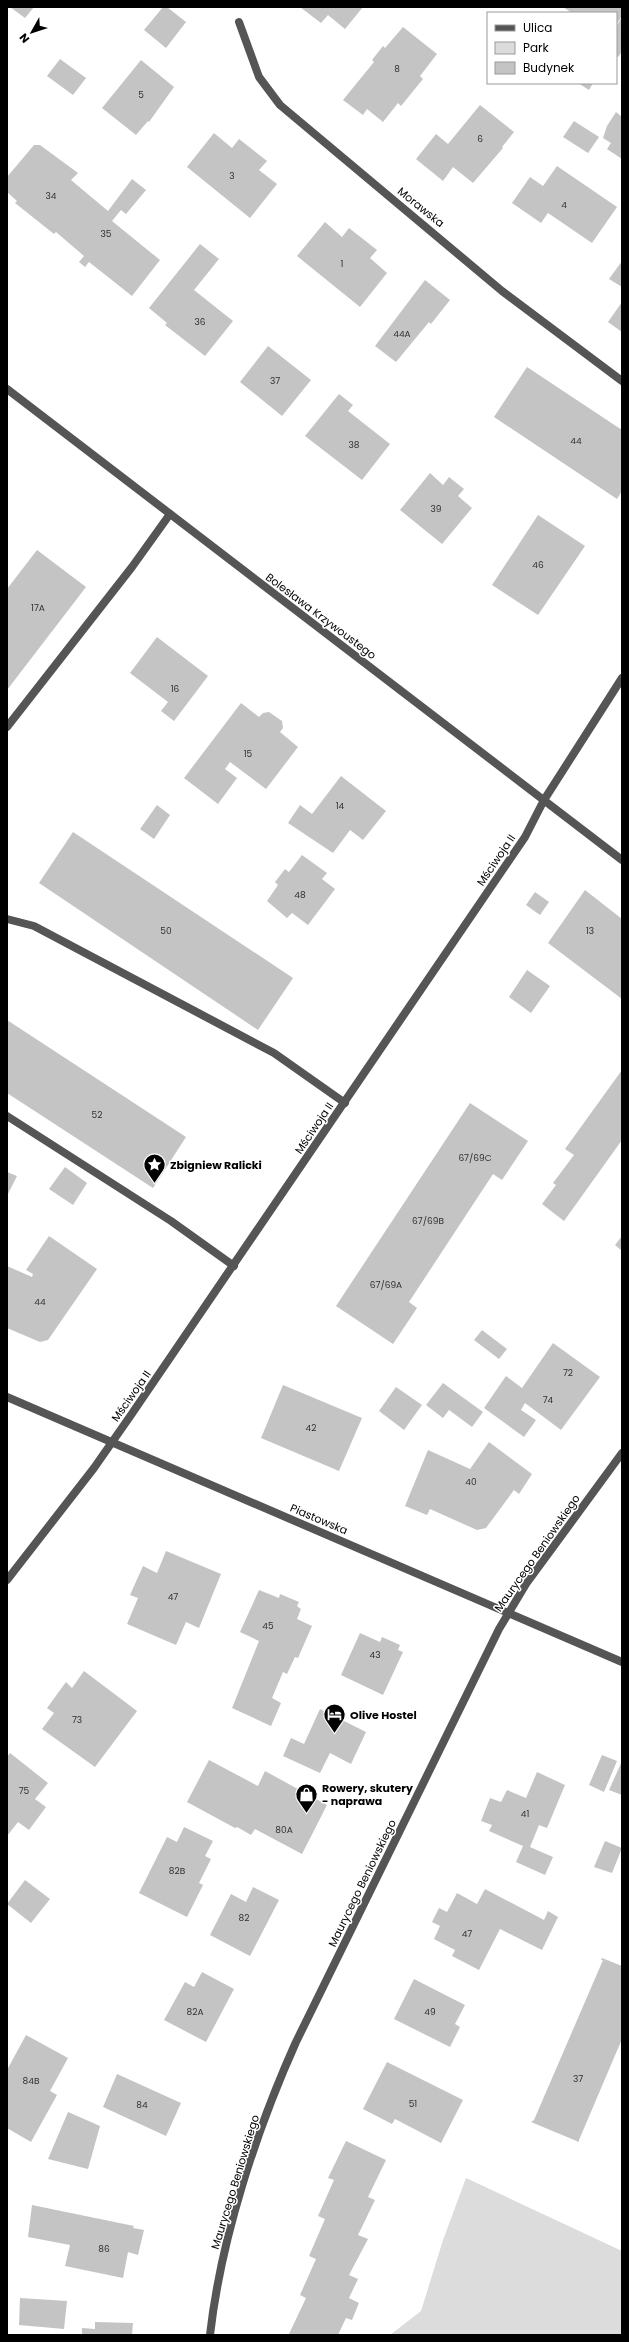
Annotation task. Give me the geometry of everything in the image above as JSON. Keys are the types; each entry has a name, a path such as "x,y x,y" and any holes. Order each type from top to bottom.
{"street":[{"name":"Morawska","path":"239,22 259,77 280,105 502,290 622,381"},
{"name":"Bolesława Krzywoustego","path":"7,389 622,860"},
{"path":"7,727 132,567 170,514"},
{"name":"Mściwoja II","path":"7,1580 112,1442 234,1266 525,837 544,800 622,678"},
{"path":"7,919 34,926 274,1053 345,1103"},
{"path":"7,1116 171,1221 234,1266"},
{"name":"Piastowska","path":"7,1397 622,1662"},
{"name":"Maurycego Beniowskiego","path":"210,2335 214,2298 235,2213 261,2132 284,2070 493,1640 508,1613 622,1453"}],"green space":[{"path":"466,2178 622,2251 622,2335 390,2335 421,2311 443,2240"}],"building":[{"path":"10,7 34,7 25,18"},
{"path":"163,7 167,7 186,22 166,48 144,30"},
{"path":"300,7 363,7 345,29 328,15 321,23"},
{"path":"563,7 622,7 622,16 617,24 617,12 570,12"},
{"path":"622,17 622,52 618,57 617,56 617,25"},
{"path":"403,27 437,54 420,76 423,79 401,106 398,103 383,122 367,109 363,115 343,100 374,62 372,60 383,46 385,48"},
{"path":"60,59 86,78 73,95 47,76"},
{"path":"141,60 174,87 149,122 148,121 136,135 102,108"},
{"path":"580,84 592,84 589,90"},
{"path":"480,105 514,132 502,147 503,148 473,183 453,167 443,181 416,159 436,134 448,144"},
{"path":"616,112 622,117 622,159 607,149 611,143 603,138 607,126"},
{"path":"574,121 599,137 588,153 563,137"},
{"path":"214,133 232,148 239,139 267,161 259,170 277,184 250,218 187,167"},
{"path":"34,145 40,145 78,173 71,180 108,211 132,179 146,190 126,214 121,210 112,221 160,260 132,296 89,262 85,267 79,262 84,256 56,232 54,234 15,203 17,201 7,192 7,177"},
{"path":"557,166 617,207 592,243 548,213 541,223 512,203 530,177 543,186"},
{"path":"325,222 342,237 349,228 377,250 370,258 387,273 360,307 297,256"},
{"path":"200,244 219,259 194,290 233,321 205,356 165,325 167,323 149,308"},
{"path":"622,261 622,287 609,279"},
{"path":"425,280 450,300 431,324 429,322 396,362 375,346"},
{"path":"622,302 622,332 608,322"},
{"path":"268,346 311,380 282,416 240,382"},
{"path":"527,367 622,430 622,491 617,499 494,417"},
{"path":"339,394 353,405 348,411 390,444 362,480 305,436"},
{"path":"430,473 443,485 449,477 464,489 458,496 472,508 442,544 400,510"},
{"path":"538,515 585,546 538,615 492,585"},
{"path":"37,550 86,587 7,690 7,589"},
{"path":"157,637 208,676 174,721 161,711 168,702 130,673"},
{"path":"241,703 259,717 263,713 269,712 282,721 283,728 280,732 298,747 266,789 230,762 225,769 237,778 218,804 184,778"},
{"path":"341,776 386,811 363,840 350,830 333,853 288,823 300,805 312,814"},
{"path":"157,805 170,815 154,839 140,829"},
{"path":"73,832 293,978 258,1030 39,883"},
{"path":"302,855 327,873 322,879 335,889 308,925 292,913 287,918 267,901 278,885 275,882 285,869 289,872"},
{"path":"585,890 622,919 622,999 548,943"},
{"path":"535,892 549,902 540,915 526,905"},
{"path":"527,970 550,986 531,1013 509,997"},
{"path":"7,1020 186,1137 153,1188 7,1093"},
{"path":"622,1070 622,1140 564,1221 542,1204 556,1185 553,1183 574,1155 565,1149"},
{"path":"470,1103 528,1141 502,1180 493,1174 409,1302 417,1308 393,1344 336,1306"},
{"path":"65,1167 87,1183 73,1205 49,1189"},
{"path":"7,1172 17,1176 7,1196"},
{"path":"49,1236 97,1269 48,1340 40,1342 7,1328 7,1266 32,1277 33,1274 26,1270"},
{"path":"622,1236 622,1251 615,1245"},
{"path":"482,1330 507,1349 499,1359 474,1340"},
{"path":"553,1343 600,1377 561,1430 525,1403 521,1410 536,1420 524,1437 484,1408 506,1376 522,1388"},
{"path":"443,1383 483,1412 472,1427 449,1410 443,1418 426,1405"},
{"path":"283,1385 362,1418 339,1471 261,1438"},
{"path":"396,1387 422,1405 404,1430 379,1411"},
{"path":"489,1442 532,1474 519,1494 514,1490 486,1528 477,1530 430,1509 427,1515 405,1506 428,1450 470,1469"},
{"path":"166,1551 221,1574 199,1628 186,1622 176,1645 127,1624 138,1598 130,1595 143,1566 157,1573"},
{"path":"259,1590 279,1598 280,1594 299,1602 297,1606 301,1609 297,1619 312,1626 298,1658 295,1657 287,1674 283,1672 272,1698 281,1703 271,1726 232,1708 259,1641 240,1632"},
{"path":"360,1633 380,1642 382,1637 400,1645 398,1650 403,1652 383,1695 341,1675"},
{"path":"84,1671 137,1711 95,1767 42,1729 54,1713 47,1708 66,1682 72,1688"},
{"path":"320,1709 366,1732 351,1764 330,1753 320,1773 283,1756 291,1738 304,1744"},
{"path":"10,1753 48,1783 35,1799 46,1807 29,1830 18,1822 7,1836 7,1757"},
{"path":"602,1755 617,1761 604,1792 589,1785"},
{"path":"209,1760 258,1786 265,1771 327,1805 302,1854 255,1829 251,1835 237,1827 235,1828 187,1802"},
{"path":"622,1761 622,1795 609,1790"},
{"path":"537,1772 565,1785 547,1828 539,1825 530,1847 553,1857 545,1875 516,1862 523,1846 489,1831 492,1825 481,1821 490,1798 501,1802 507,1790 526,1798"},
{"path":"184,1827 213,1841 205,1856 211,1859 199,1883 203,1885 187,1917 139,1893 167,1837 177,1842"},
{"path":"605,1841 622,1848 612,1873 594,1867"},
{"path":"25,1880 50,1899 31,1923 7,1904"},
{"path":"253,1887 279,1900 250,1956 210,1935 231,1894 246,1902"},
{"path":"485,1889 544,1920 548,1911 558,1917 542,1950 500,1929 479,1970 452,1956 455,1950 434,1939 440,1926 432,1922 439,1908 447,1912 457,1893 477,1904"},
{"path":"602,1958 622,1966 622,2039 579,2142 531,2122 534,2120 603,1960 601,1960"},
{"path":"202,1972 234,1989 206,2042 164,2020 185,1982 194,1987"},
{"path":"414,1979 465,2005 455,2024 460,2027 450,2047 394,2019"},
{"path":"26,2035 68,2058 50,2091 57,2095 31,2142 7,2128 7,2070"},
{"path":"387,2062 463,2100 441,2143 395,2119 392,2124 363,2109"},
{"path":"117,2074 181,2103 166,2136 103,2107"},
{"path":"68,2112 100,2126 88,2169 48,2159"},
{"path":"346,2141 386,2160 368,2197 375,2200 358,2235 368,2239 349,2275 358,2279 349,2298 359,2303 352,2320 346,2318 338,2335 291,2335 289,2334 306,2298 300,2295 316,2259 309,2256 325,2219 318,2216 334,2180 328,2178"},
{"path":"32,2205 134,2226 133,2228 144,2230 138,2255 128,2252 123,2278 65,2266 70,2245 28,2237"},
{"path":"20,2298 67,2301 64,2329 19,2325"},
{"path":"95,2322 133,2323 132,2335 82,2335 82,2328 95,2329"}],"place":[{"name":"Zbigniew Ralicki","path":"155,1184"},
{"name":"Olive Hostel","path":"334,1734"},
{"name":"Rowery, skutery - naprawa","path":"307,1814"}]}
